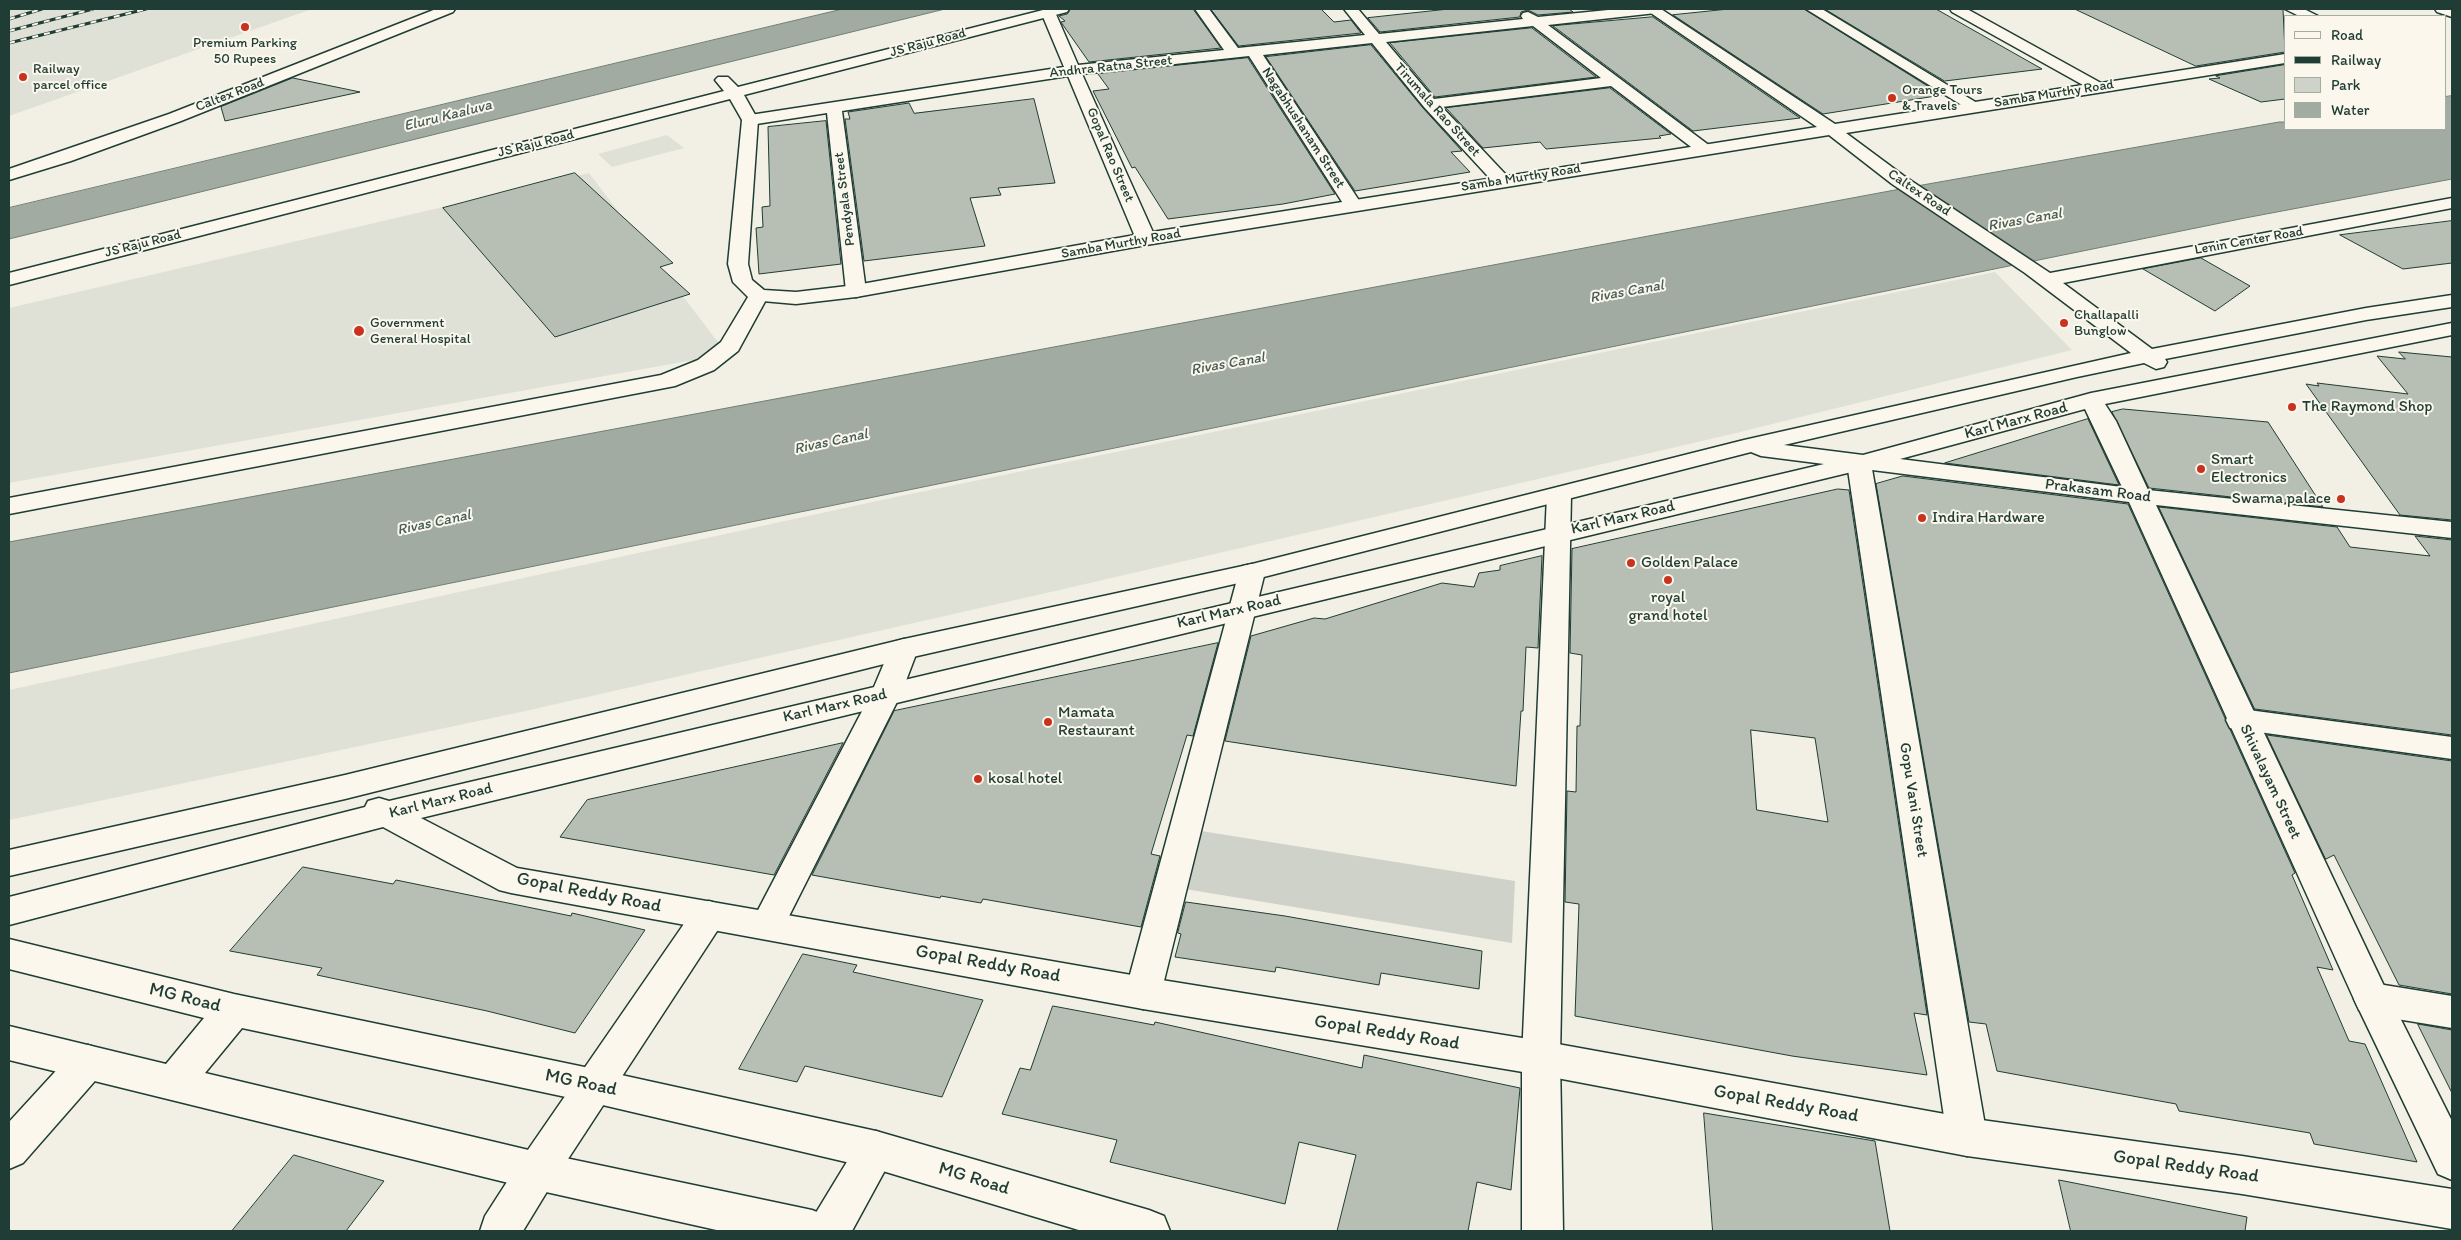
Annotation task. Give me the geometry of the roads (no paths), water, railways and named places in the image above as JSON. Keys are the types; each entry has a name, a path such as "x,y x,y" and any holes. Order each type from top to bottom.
{"street":[{"name":"Caltex Road","path":"9,162 69,143 420,9"},
{"name":"Caltex Road","path":"9,175 52,162 246,89 448,9"},
{"name":"JS Raju Road","path":"646,99 1009,9"},
{"path":"1202,9 1234,54"},
{"name":"Tirumala Rao Street","path":"1351,9 1430,104 1502,181"},
{"path":"1520,9 1612,81 1704,149"},
{"name":"Caltex Road","path":"1653,9 1831,129 1898,180 2040,274 2184,382"},
{"name":"Andhra Ratna Street","path":"750,120 1074,70 1653,9"},
{"path":"1813,9 1974,106"},
{"path":"1956,9 2097,87"},
{"path":"2292,9 2308,15"},
{"path":"2442,9 2452,13"},
{"name":"JS Raju Road","path":"9,279 1055,10"},
{"name":"Gopal Rao Street","path":"1055,10 1074,70 1146,239"},
{"name":"Nagabhushanam Street","path":"1253,51 1353,205"},
{"name":"Samba Murthy Road","path":"758,296 796,298 856,291 1146,239 1353,205 2284,58"},
{"path":"9,506 667,381 706,365 730,346 758,296 743,282 738,264 750,120 736,93 723,80"},
{"path":"1430,104 1612,81"},
{"name":"Pendyala Street","path":"834,107 856,291"},
{"name":"Lenin Center Road","path":"2040,274 2452,203"},
{"name":"Karl Marx Road","path":"9,863 345,787 904,649 1252,572 1560,496 1744,447 2077,370 2366,314 2449,305"},
{"name":"Karl Marx Road","path":"9,911 385,814 1243,608 1859,463 2091,400 2452,330"},
{"name":"Shivalayam Street","path":"2091,400 2104,421 2137,496 2372,999 2452,1162"},
{"name":"Prakasam Road","path":"1744,447 1859,463 2137,496 2452,530"},
{"name":"Gopu Vani Street","path":"1859,463 1966,1137"},
{"path":"1542,1231 1540,1058 1560,496"},
{"path":"1143,993 1252,572"},
{"path":"768,924 886,694 904,649"},
{"path":"2241,720 2452,748"},
{"name":"Gopal Reddy Road","path":"345,787 385,814 511,880 768,924 1143,993 1540,1058 1966,1137 2242,1175 2452,1209"},
{"path":"500,1231 537,1171 709,915"},
{"name":"MG Road","path":"9,954 234,1010 594,1086 876,1150 1149,1231"},
{"path":"2372,999 2452,1012"},
{"path":"172,1083 234,1010"},
{"path":"9,1043 537,1171 812,1231"},
{"path":"9,1150 88,1062"},
{"path":"829,1231 876,1150"}],"water":[{"name":"Eluru Kaaluva","path":"843,9 945,9 9,239 9,208"},
{"name":"Rivas Canal","path":"2452,96 2452,179 2245,218 9,673 9,542 1911,187 2279,122 2284,122 2284,130 2446,130 2446,97"}],"railway":[{"path":"9,19 42,9"},
{"path":"9,31 93,9"},
{"path":"9,43 146,9"}],"place":[{"name":"Premium Parking 50 Rupees","path":"245,27"},
{"name":"Railway parcel office","path":"23,77"},
{"name":"Orange Tours & Travels","path":"1892,98"},
{"name":"Challapalli Bunglow","path":"2064,323"},
{"name":"Government General Hospital","path":"359,331"},
{"name":"The Raymond Shop","path":"2292,407"},
{"name":"Smart Electronics","path":"2201,469"},
{"name":"Swarna palace","path":"2341,499"},
{"name":"Indira Hardware","path":"1922,518"},
{"name":"Golden Palace","path":"1631,563"},
{"name":"royal grand hotel","path":"1668,580"},
{"name":"Mamata Restaurant","path":"1048,722"},
{"name":"kosal hotel","path":"978,779"}]}
